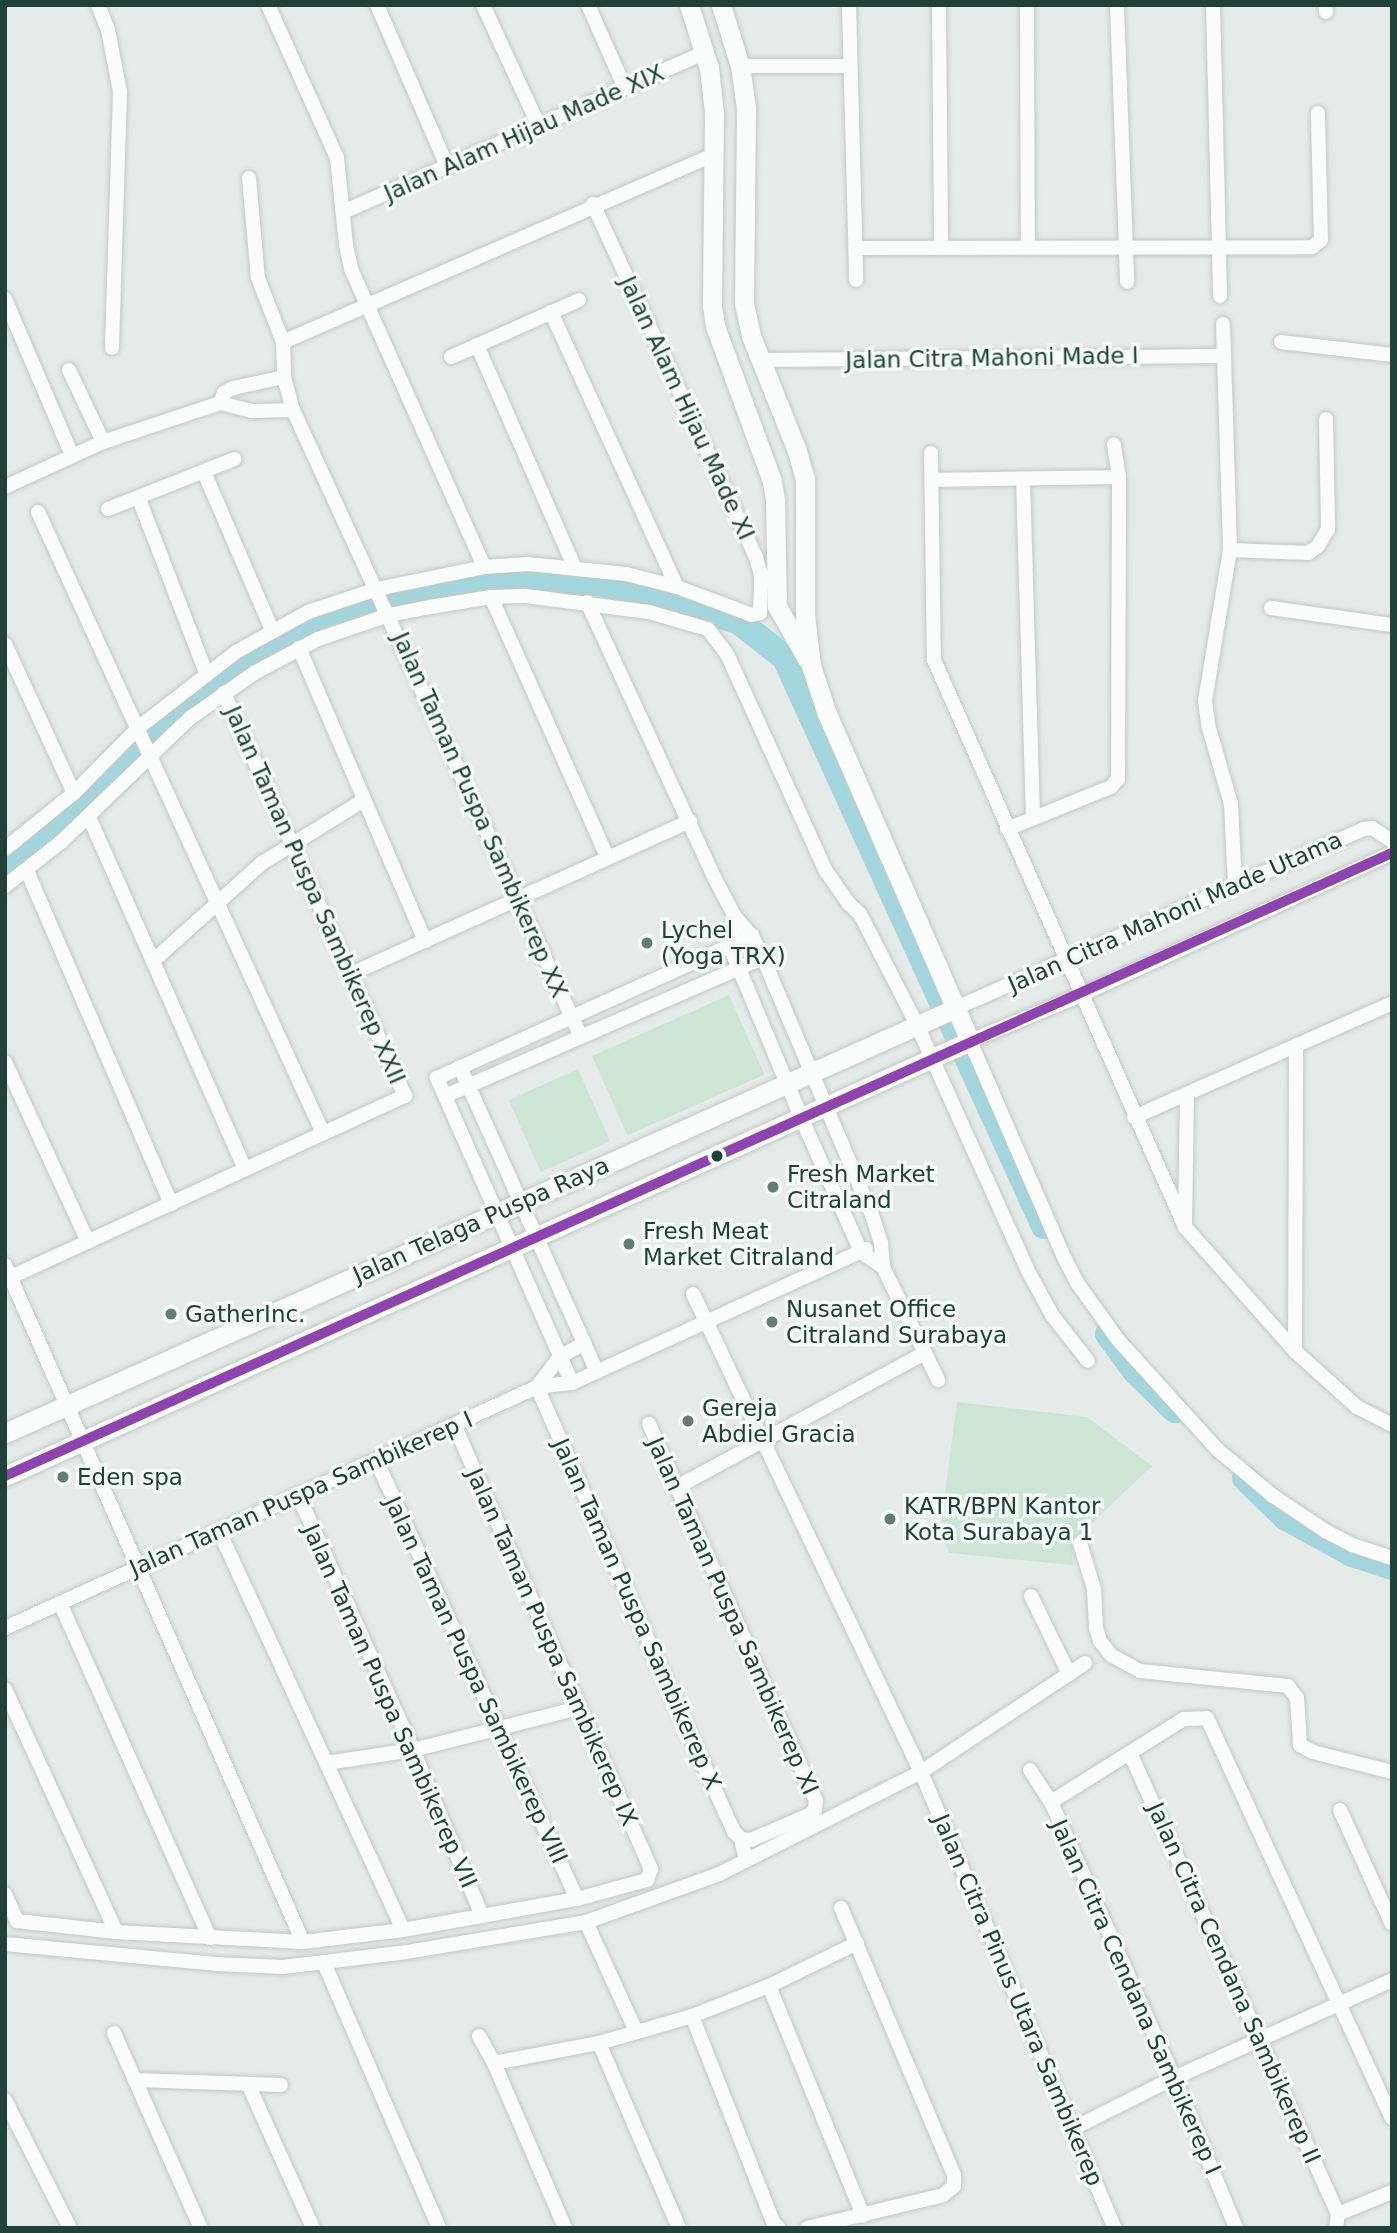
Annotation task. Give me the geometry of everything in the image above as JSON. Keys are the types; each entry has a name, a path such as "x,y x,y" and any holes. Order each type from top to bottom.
{"main road":[{"path":"689,5 704,53 714,112 712,306 721,344 772,481 775,500 775,587 782,618 811,666 827,714 966,1043"},
{"path":"722,5 740,66 746,108 744,303 760,360 796,448 805,480 806,614 811,666"},
{"path":"782,618 794,619 806,614"},
{"name":"Jalan Telaga Puspa Raya","path":"5,1433 952,1009"},
{"name":"Jalan Telaga Puspa Raya","path":"5,1476 966,1043"}],"street":[{"path":"98,5 108,30 120,92 112,348"},
{"path":"268,5 337,158 351,268 484,567"},
{"path":"377,5 447,166"},
{"path":"483,5 539,126"},
{"path":"588,5 625,88"},
{"path":"846,5 849,21 856,280"},
{"path":"939,5 941,248"},
{"path":"1027,5 1028,247"},
{"path":"1116,5 1126,282"},
{"path":"1213,5 1220,296"},
{"name":"Jalan Alam Hijau Made XIX","path":"343,212 704,53"},
{"path":"740,66 850,65"},
{"path":"855,248 1312,247 1321,240 1318,113"},
{"path":"283,342 715,154"},
{"name":"Jalan Taman Puspa Sambikerep XX","path":"249,178 258,278 283,342 284,377 293,410 581,1037"},
{"name":"Jalan Alam Hijau Made XI","path":"593,205 756,557 761,575 763,610 755,615 677,587"},
{"path":"5,299 72,455"},
{"path":"450,357 579,300"},
{"path":"551,312 677,587"},
{"path":"1223,324 1230,551 1205,701 1209,728 1231,804 1235,885"},
{"path":"1281,342 1392,355"},
{"path":"477,345 575,568"},
{"name":"Jalan Citra Mahoni Made I","path":"760,360 1224,356"},
{"path":"69,370 103,442"},
{"path":"220,403 224,393 233,388 284,377"},
{"path":"5,487 103,442 220,403 252,411 293,410"},
{"path":"1230,551 1308,553 1318,546 1328,529 1326,419"},
{"path":"1007,829 1111,787 1118,779 1119,477 1114,444"},
{"path":"931,453 934,660 1134,1117 1185,1227 1295,1351 1357,1407 1392,1425"},
{"path":"108,509 139,499 234,458"},
{"path":"204,472 272,630"},
{"path":"932,480 1119,477"},
{"path":"1023,480 1033,817"},
{"path":"139,499 206,673"},
{"path":"38,512 323,1133 88,1242 8,1271 303,1942"},
{"path":"6,847 74,793 206,673 272,630 308,612 484,567 528,564 626,575 677,587"},
{"path":"5,886 27,871 89,817 150,753 224,693 299,648 388,614 491,597 526,596 649,612 708,629 727,654 826,871 849,904 860,914 919,1024 1028,1271 1052,1315 1088,1361"},
{"path":"491,597 608,858"},
{"path":"587,602 735,917 752,936 763,958 871,1212 881,1242 883,1266 938,1380"},
{"path":"1271,608 1392,625"},
{"path":"5,644 74,793"},
{"path":"299,648 425,941"},
{"name":"Jalan Taman Puspa Sambikerep XXII","path":"224,693 405,1096 323,1133"},
{"path":"153,961 218,900 292,844 364,800"},
{"path":"89,817 246,1169"},
{"path":"351,974 690,821"},
{"name":"Jalan Citra Mahoni Made Utama","path":"952,1009 1363,829 1372,828 1392,841"},
{"name":"Jalan Citra Mahoni Made Utama","path":"966,1043 1081,995 1392,853"},
{"path":"27,871 171,1204"},
{"path":"735,917 730,947 801,1117 861,1252 883,1266"},
{"path":"572,1383 437,1078 752,936"},
{"path":"445,1096 763,958"},
{"path":"1134,1117 1392,1003"},
{"path":"966,1043 1065,1259 1078,1284 1119,1341 1218,1450 1273,1496 1327,1532 1376,1555 1392,1558"},
{"path":"1295,1351 1296,1045"},
{"path":"5,1062 88,1242"},
{"path":"460,1067 597,1372"},
{"path":"1185,1227 1187,1094"},
{"path":"848,1223 871,1212"},
{"path":"537,1387 572,1383 881,1242"},
{"name":"Jalan Citra Pinus Utara Sambikerep","path":"693,1294 921,1772 1115,2228"},
{"name":"Jalan Taman Puspa Sambikerep I","path":"5,1628 537,1387 560,1357 584,1343"},
{"path":"677,1487 925,1353"},
{"name":"Jalan Taman Puspa Sambikerep X","path":"537,1387 669,1689 734,1832 741,1839 747,1860"},
{"name":"Jalan Taman Puspa Sambikerep XI","path":"649,1424 816,1800 815,1810 809,1815 751,1840 741,1839"},
{"name":"Jalan Taman Puspa Sambikerep IX","path":"454,1425 651,1869 650,1877 640,1885 577,1899"},
{"name":"Jalan Taman Puspa Sambikerep VIII","path":"376,1460 577,1899"},
{"name":"Jalan Taman Puspa Sambikerep VII","path":"298,1495 413,1750 482,1916"},
{"path":"219,1531 403,1930"},
{"path":"1080,1543 1094,1589 1096,1628 1100,1641 1111,1655 1140,1671 1288,1686 1297,1698 1300,1745 1313,1752 1392,1772"},
{"path":"1031,1596 1069,1674"},
{"path":"60,1603 209,1938"},
{"path":"5,1944 215,1964 283,1967 586,1922 719,1874 921,1772 1085,1663"},
{"path":"5,1689 116,1932"},
{"path":"326,1763 413,1750 579,1708"},
{"path":"1051,1802 1184,1719 1207,1718 1392,2118"},
{"name":"Jalan Citra Cendana Sambikerep II","path":"1130,1753 1261,2041 1337,2221"},
{"name":"Jalan Citra Cendana Sambikerep I","path":"1030,1770 1051,1802 1174,2078 1236,2228"},
{"path":"1340,1811 1392,1924"},
{"path":"5,1894 17,1921 116,1932 303,1942 403,1930 577,1899"},
{"path":"807,2228 943,2195 954,2186 954,2175 841,1908"},
{"path":"586,1922 636,2031"},
{"path":"494,2063 599,2043 692,2016 769,1986 857,1942"},
{"path":"324,1963 439,2228"},
{"path":"1074,2128 1174,2078 1392,1980"},
{"path":"769,1986 863,2215"},
{"path":"692,2016 774,2224 779,2228"},
{"path":"114,2034 201,2228"},
{"path":"479,2035 494,2063 565,2228"},
{"path":"599,2043 679,2228"},
{"path":"135,2080 281,2085"},
{"path":"248,2084 313,2228"},
{"path":"5,2100 70,2228"},
{"path":"1337,2221 1392,2192"}],"green space":[{"path":"729,995 764,1074 627,1135 592,1056"},
{"path":"578,1069 610,1141 541,1172 509,1100"},
{"path":"957,1402 1087,1417 1152,1466 1072,1542 1073,1565 949,1553 940,1530"}],"waterway":[{"path":"5,870 47,839 137,754 229,678 260,658 370,607 493,582 600,583 738,621 785,658 1044,1226"},
{"path":"1108,1334 1135,1371 1175,1410"},
{"path":"1245,1478 1285,1517 1352,1554 1392,1567"}],"transit line":[{"path":"5,1476 1392,853"}],"place":[{"name":"Lychel (Yoga TRX)","path":"647,943"},
{"name":"Fresh Market Citraland","path":"773,1187"},
{"name":"Fresh Meat Market Citraland","path":"629,1244"},
{"name":"GatherInc.","path":"171,1314"},
{"name":"Nusanet Office Citraland Surabaya","path":"772,1322"},
{"name":"Gereja Abdiel Gracia","path":"688,1421"},
{"name":"Eden spa","path":"63,1477"},
{"name":"KATR/BPN Kantor Kota Surabaya 1","path":"890,1519"}]}
